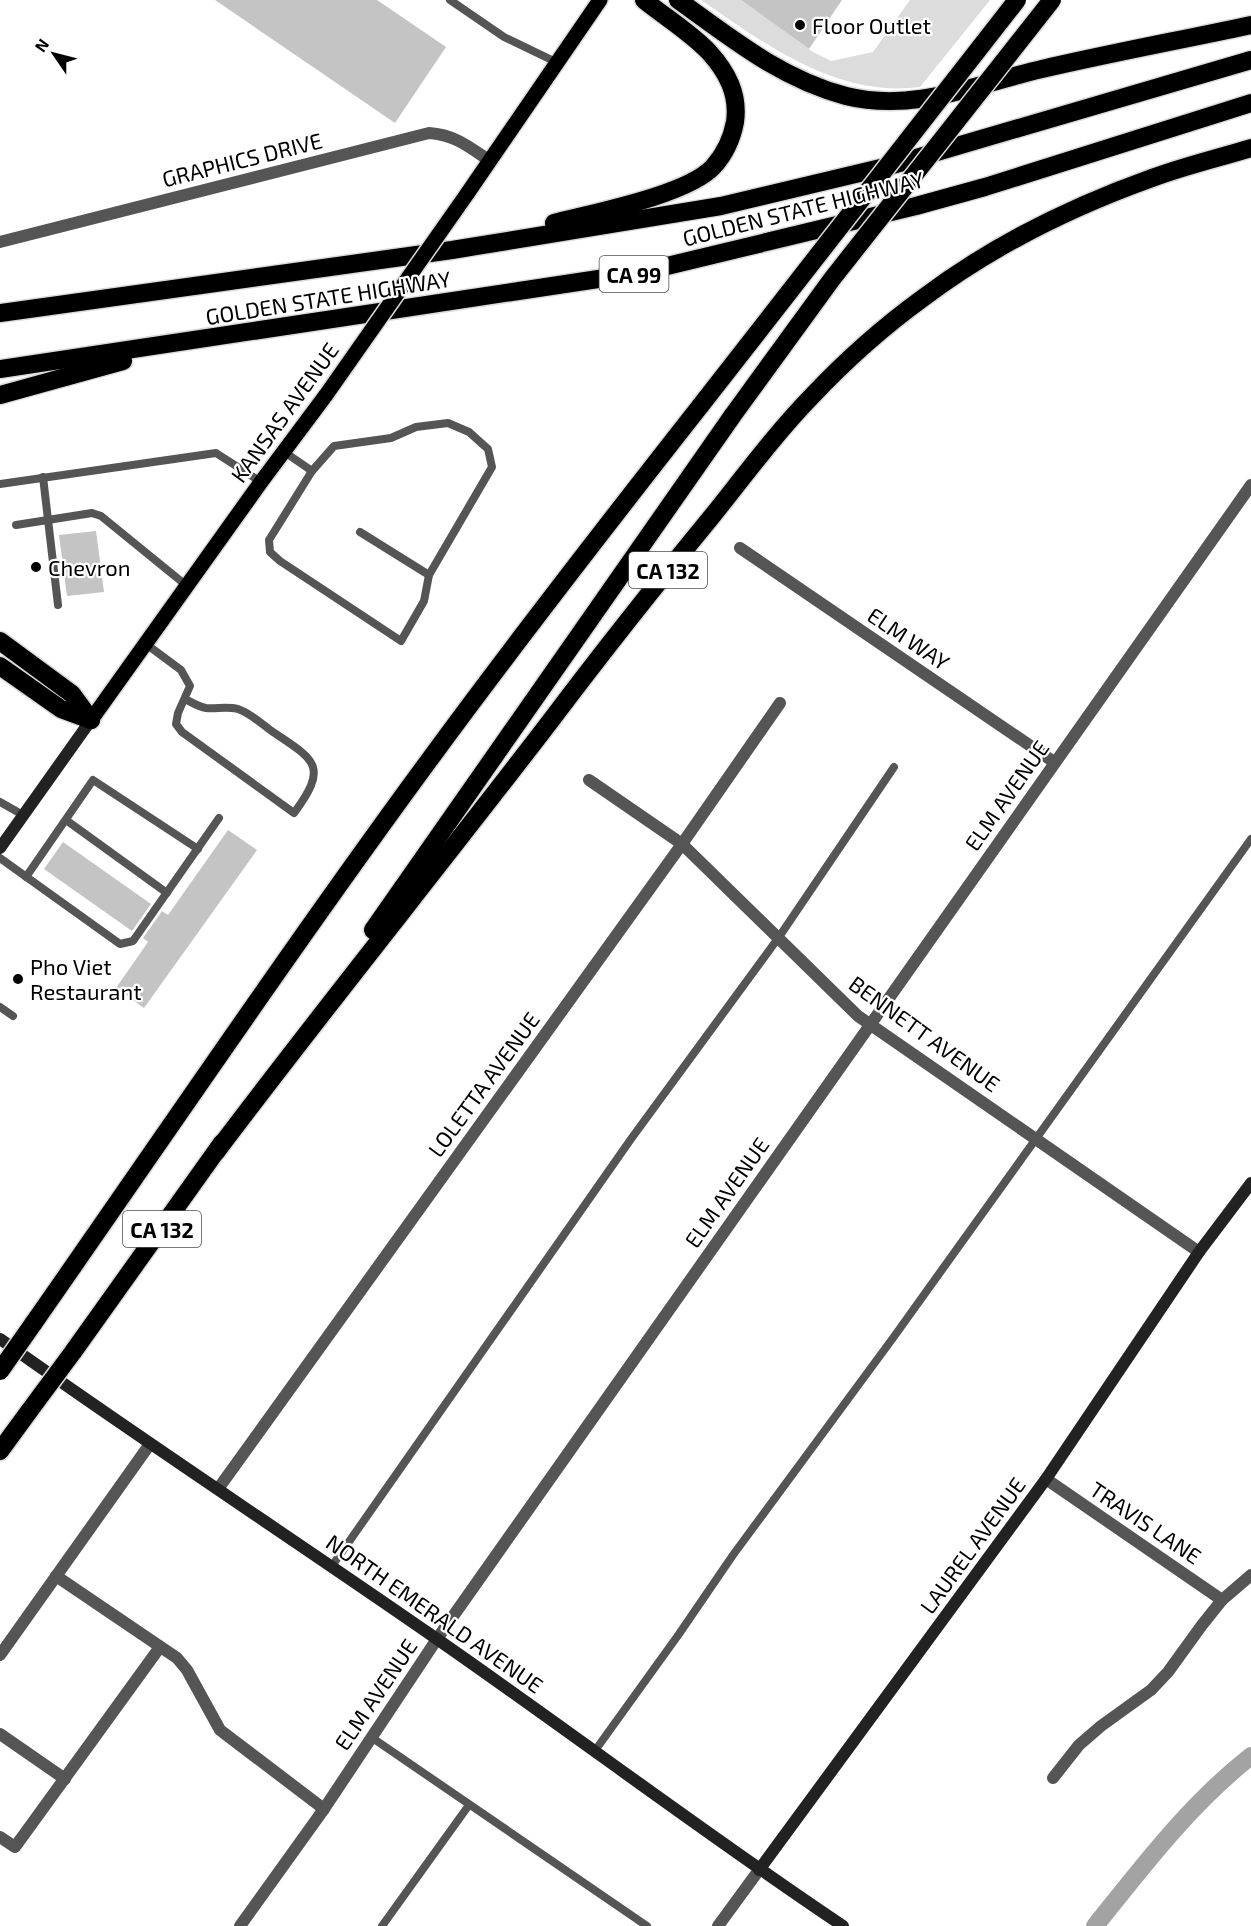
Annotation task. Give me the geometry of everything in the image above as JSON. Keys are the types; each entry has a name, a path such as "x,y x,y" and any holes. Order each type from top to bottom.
{"highway":[{"path":"452,250 653,196 695,180 713,167 725,148 734,124 736,103 730,81 700,43 644,0"},
{"path":"678,0 746,50 788,74 827,90 874,100 919,101 1040,70 1251,25"},
{"name":"CA 132","path":"0,1371 430,759 551,597 1017,0"},
{"path":"216,1152 733,415 837,273 1052,0"},
{"name":"GOLDEN STATE HIGHWAY","path":"0,313 452,250 721,206 889,166 1251,60"},
{"name":"GOLDEN STATE HIGHWAY","path":"0,369 638,273 985,188 1251,104"},
{"name":"CA 132","path":"0,1451 216,1152 330,1001 620,630 787,423 838,369 926,296 959,273 1030,231 1082,206 1145,181 1251,148"},
{"path":"0,395 198,341"},
{"path":"0,641 72,694 91,720"},
{"path":"0,666 61,709 91,720"}],"main road":[{"name":"KANSAS AVENUE","path":"91,720 326,395 600,0"}],"street":[{"name":"GRAPHICS DRIVE","path":"0,243 429,134 444,134 457,139 490,161"},
{"name":"ELM AVENUE","path":"240,1926 324,1809 437,1639 1251,485"},
{"name":"ELM WAY","path":"740,548 1054,762"},
{"name":"LOLETTA AVENUE","path":"218,1489 682,844 780,704"},
{"name":"KANSAS AVENUE","path":"0,848 91,720"},
{"name":"BENNETT AVENUE","path":"589,780 682,844 779,937 845,1005 1199,1252"},
{"name":"LAUREL AVENUE","path":"718,1926 1046,1479 1199,1252 1251,1183"},
{"name":"NORTH EMERALD AVENUE","path":"0,1339 437,1639 759,1870 843,1926"},
{"path":"0,1655 150,1444"},
{"name":"TRAVIS LANE","path":"1046,1479 1222,1600"},
{"path":"1053,1778 1079,1745 1101,1725 1151,1690 1168,1672 1222,1600 1251,1575"},
{"path":"56,1576 177,1658 187,1670 214,1721 226,1737 324,1809"},
{"path":"0,1837 15,1847 159,1647"},
{"path":"0,1734 65,1779"}],"lane":[{"path":"450,0 504,38 558,63"},
{"path":"448,423 469,432 488,449 492,467 429,575 424,601 401,641 280,561 270,552 269,540 312,471 334,446 391,438 416,428 448,423"},
{"path":"284,452 312,471"},
{"path":"0,484 216,453 261,482"},
{"path":"44,477 58,605"},
{"path":"16,525 93,513 101,516 187,586"},
{"path":"360,532 429,575"},
{"path":"146,644 181,670 190,686 178,713 176,724 182,732 294,813 309,792 314,770 312,761 241,710 230,707 204,708 185,699"},
{"path":"332,1566 631,1139 779,937 894,767"},
{"path":"27,877 93,780 198,849"},
{"path":"0,802 23,815"},
{"path":"0,858 120,944 133,941 219,818"},
{"path":"66,820 167,893"},
{"path":"594,1752 733,1555 893,1338 1251,838"},
{"path":"0,1007 13,1016"},
{"path":"371,1737 647,1926"},
{"path":"382,1926 469,1805"}],"shaded area":[{"path":"701,0 741,0 813,52 831,61 873,52 910,0 990,0 920,87 889,88 860,84 831,76 803,64 751,34"}],"building":[{"path":"215,0 377,0 446,47 395,123"},
{"name":"Floor Outlet","path":"741,0 842,0 809,49"},
{"path":"96,531 104,592 67,596 59,535"},
{"path":"228,830 257,850 144,1008 116,988 148,942 143,938 162,911 168,915"},
{"path":"63,842 151,904 132,931 44,869"}],"waterway":[{"path":"1095,1926 1149,1858 1187,1815 1251,1756"}],"place":[{"name":"Floor Outlet","path":"800,25"},
{"name":"Chevron","path":"36,567"},
{"name":"Pho Viet Restaurant","path":"18,979"}]}
